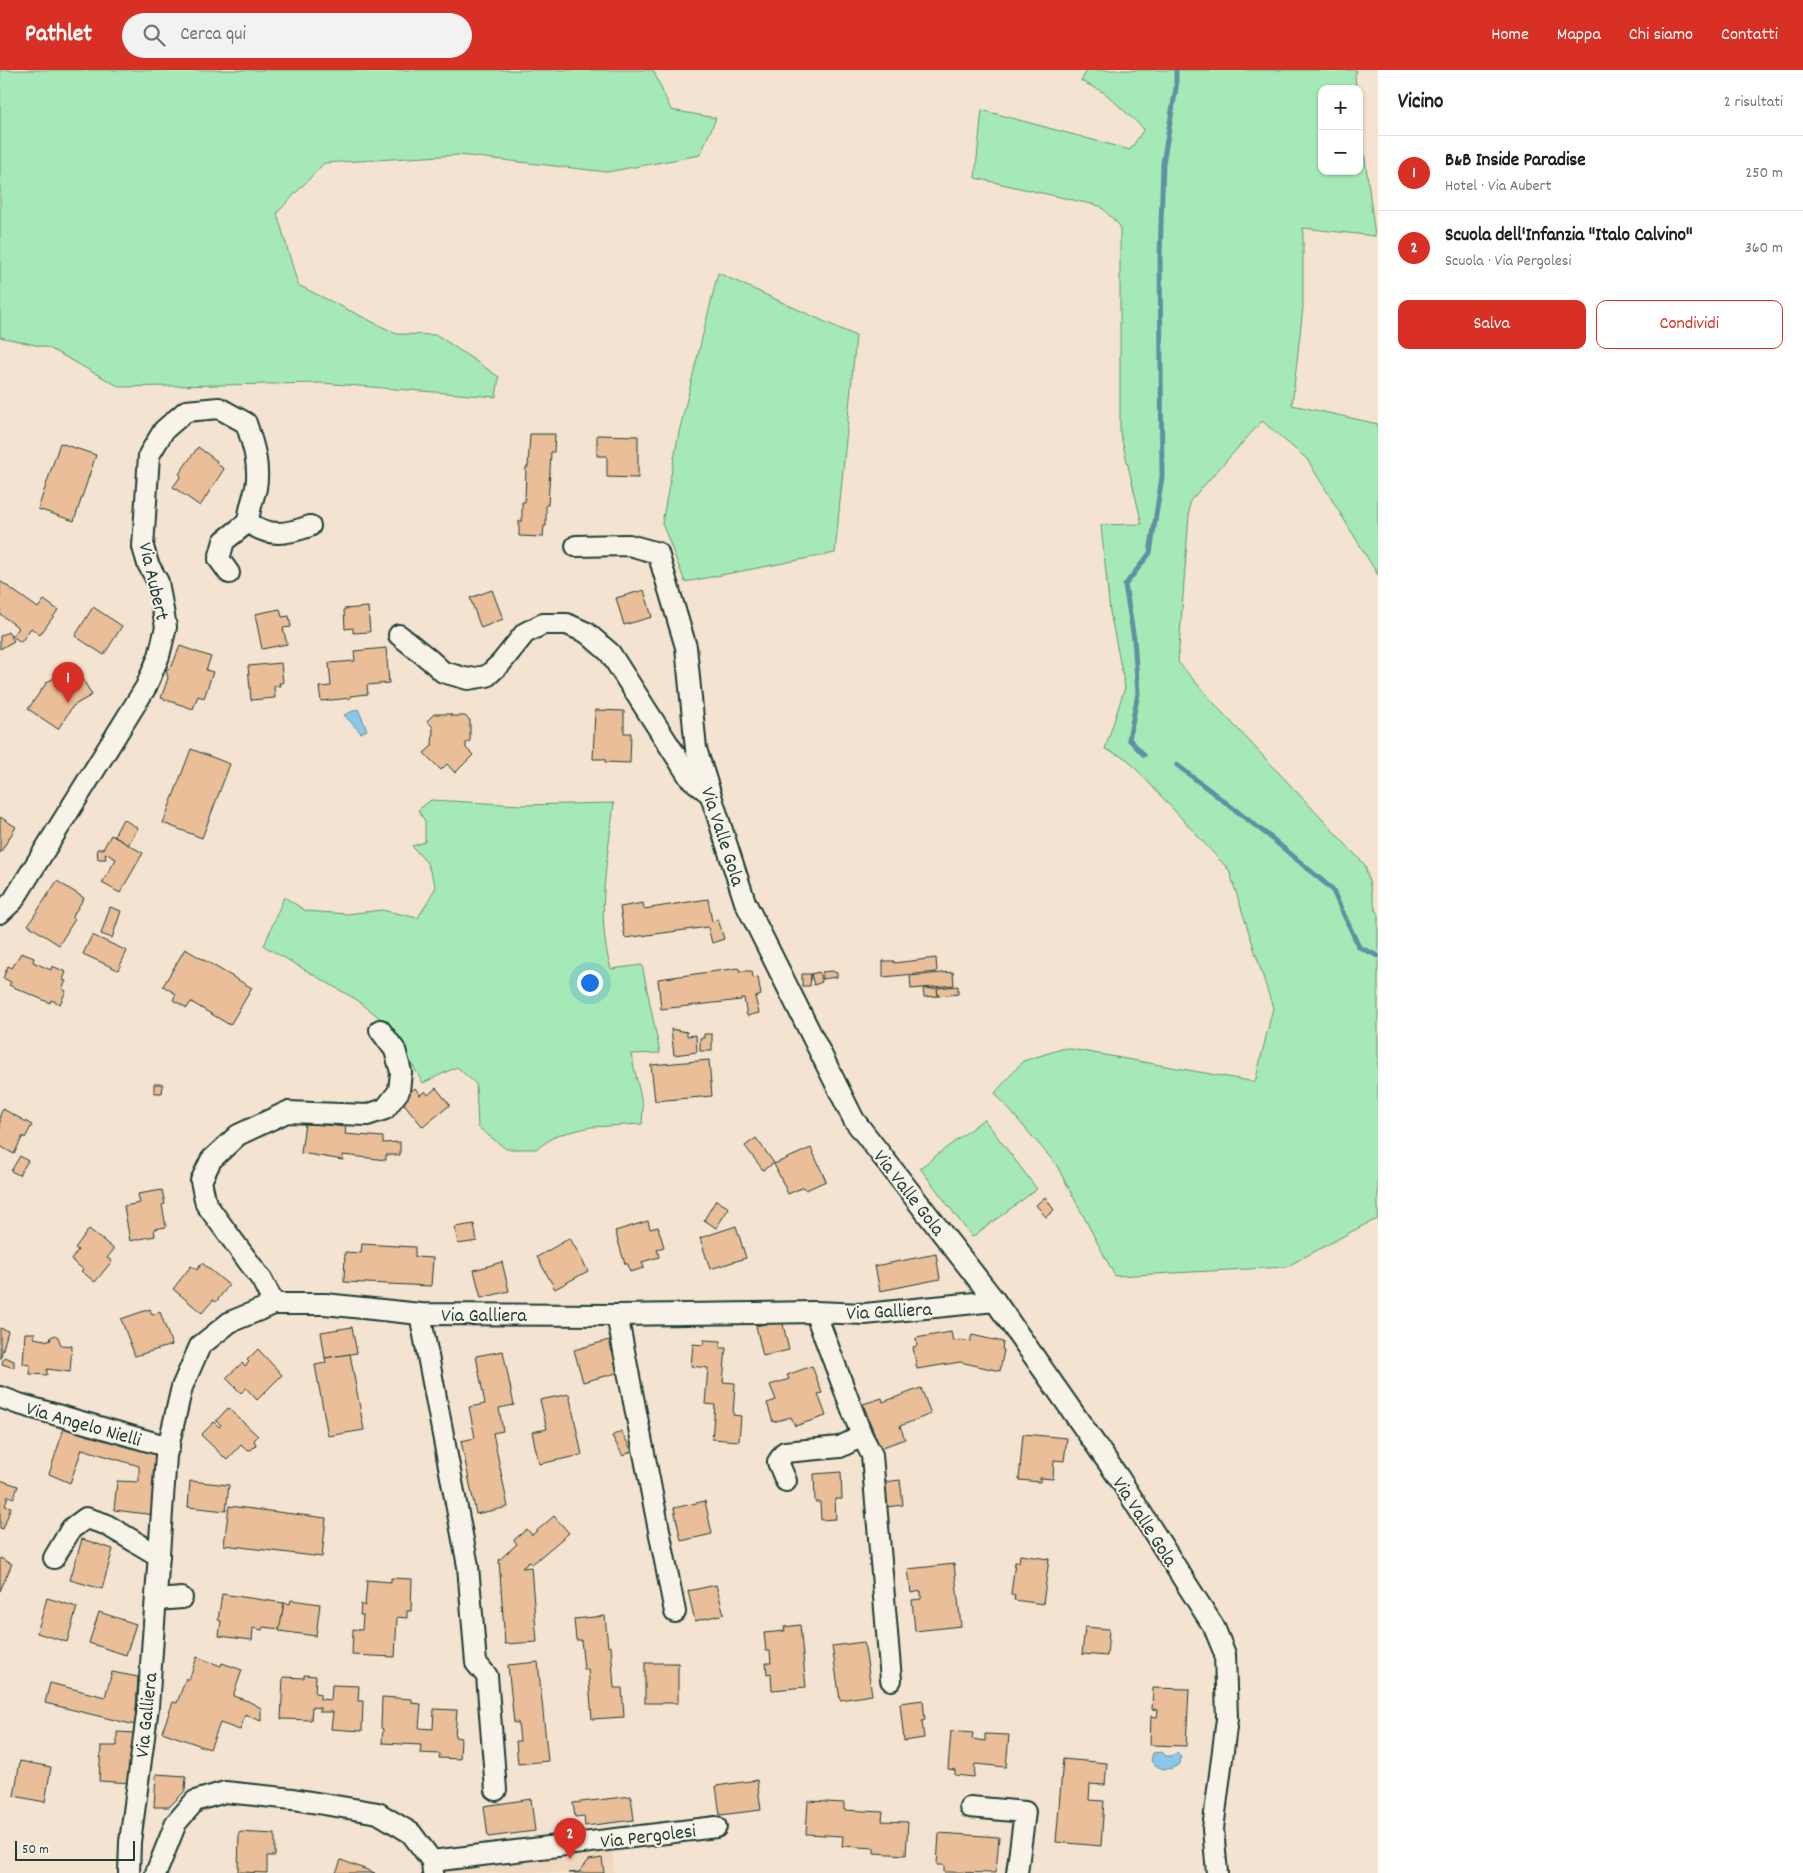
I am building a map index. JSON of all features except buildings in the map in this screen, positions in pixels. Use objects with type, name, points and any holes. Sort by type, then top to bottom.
[{"type":"street","name":"Via Aubert","points":[[0,913],[13,901],[140,695],[159,656],[166,627],[158,582],[148,564],[144,547],[149,455],[164,430],[186,411],[219,408],[246,423],[256,456],[256,486],[248,514],[248,522]]},
{"type":"street","points":[[229,573],[219,559],[224,541],[248,522],[256,528],[269,532],[288,534],[310,526]]},
{"type":"street","name":"Via Valle Gola","points":[[576,546],[629,545],[658,553],[686,647],[696,749],[745,902],[854,1120],[996,1301],[1119,1478],[1214,1627],[1225,1654],[1227,1719],[1213,1829],[1217,1873]]},
{"type":"street","points":[[399,635],[443,672],[468,679],[487,676],[501,663],[525,633],[544,624],[567,624],[588,633],[610,653],[690,778],[710,794]]},
{"type":"street","points":[[274,1304],[262,1280],[206,1204],[200,1181],[211,1160],[238,1135],[287,1112],[367,1115],[385,1109],[399,1092],[401,1072],[395,1050],[380,1030]]},
{"type":"street","name":"Via Galliera","points":[[129,1873],[130,1842],[148,1707],[166,1456],[182,1387],[200,1346],[230,1322],[274,1304],[325,1304],[420,1314],[617,1315],[815,1312],[865,1314],[996,1301]]},
{"type":"street","points":[[815,1312],[862,1436],[872,1455],[891,1680]]},
{"type":"street","points":[[420,1314],[468,1566],[476,1663],[487,1676],[496,1790]]},
{"type":"street","points":[[617,1315],[675,1612]]},
{"type":"street","name":"Via Angelo Nielli","points":[[0,1397],[168,1447]]},
{"type":"street","points":[[786,1481],[778,1462],[785,1452],[840,1447],[862,1436]]},
{"type":"street","points":[[54,1558],[71,1529],[86,1518],[105,1524],[159,1556]]},
{"type":"street","points":[[156,1600],[182,1598]]},
{"type":"street","points":[[156,1873],[176,1823],[195,1801],[225,1792],[293,1799],[378,1813],[411,1833],[432,1867]]},
{"type":"street","points":[[970,1807],[1025,1812],[1017,1873]]},
{"type":"street","name":"Via Pergolesi","points":[[432,1867],[716,1827]]},
{"type":"shaded area","points":[[612,1849],[614,1873],[443,1873],[443,1869]]},
{"type":"green space","points":[[0,70],[653,70],[671,110],[716,118],[700,155],[607,172],[459,155],[324,163],[277,213],[298,285],[397,334],[437,335],[499,377],[496,397],[321,383],[120,387],[49,348],[0,337]]},
{"type":"green space","points":[[1087,70],[1357,70],[1355,75],[1356,85],[1318,85],[1318,175],[1363,175],[1363,142],[1375,236],[1303,228],[1303,307],[1292,405],[1378,424],[1378,575],[1307,459],[1262,421],[1190,501],[1178,662],[1220,710],[1365,865],[1376,912],[1378,912],[1378,1219],[1286,1267],[1115,1276],[1056,1164],[995,1093],[1023,1061],[1065,1048],[1255,1082],[1273,1008],[1229,870],[1127,759],[1105,749],[1125,687],[1110,612],[1101,525],[1142,524],[1120,432],[1120,226],[1100,206],[975,178],[982,110],[1130,150],[1144,129],[1105,93],[1081,81]]},
{"type":"green space","points":[[718,273],[856,336],[835,553],[685,582],[662,523],[679,432]]},
{"type":"green space","points":[[431,800],[521,805],[614,803],[604,886],[603,907],[606,949],[611,969],[642,965],[660,1053],[631,1054],[643,1107],[642,1124],[591,1127],[557,1135],[536,1149],[506,1149],[478,1127],[476,1084],[457,1067],[423,1083],[389,1025],[357,1000],[264,946],[284,897],[306,911],[347,914],[382,910],[418,918],[436,887],[427,863],[412,846],[425,842],[425,821],[418,810]]},
{"type":"green space","points":[[984,1119],[1037,1189],[972,1237],[920,1168]]},
{"type":"water","points":[[358,709],[367,730],[361,733],[344,715]]},
{"type":"water","points":[[1162,1752],[1166,1756],[1177,1753],[1181,1757],[1180,1764],[1168,1769],[1158,1767],[1151,1761],[1153,1753]]},
{"type":"waterway","points":[[1144,755],[1129,739],[1138,693],[1134,639],[1125,585],[1150,553],[1162,477],[1160,257],[1163,163],[1176,88],[1176,70]]},
{"type":"waterway","points":[[1177,765],[1269,836],[1332,889],[1359,947],[1378,956]]},
{"type":"place","name":"B&B Inside Paradise","points":[[68,703]]},
{"type":"place","name":"Scuola dell'Infanzia \"Italo Calvino\"","points":[[570,1859]]}]
